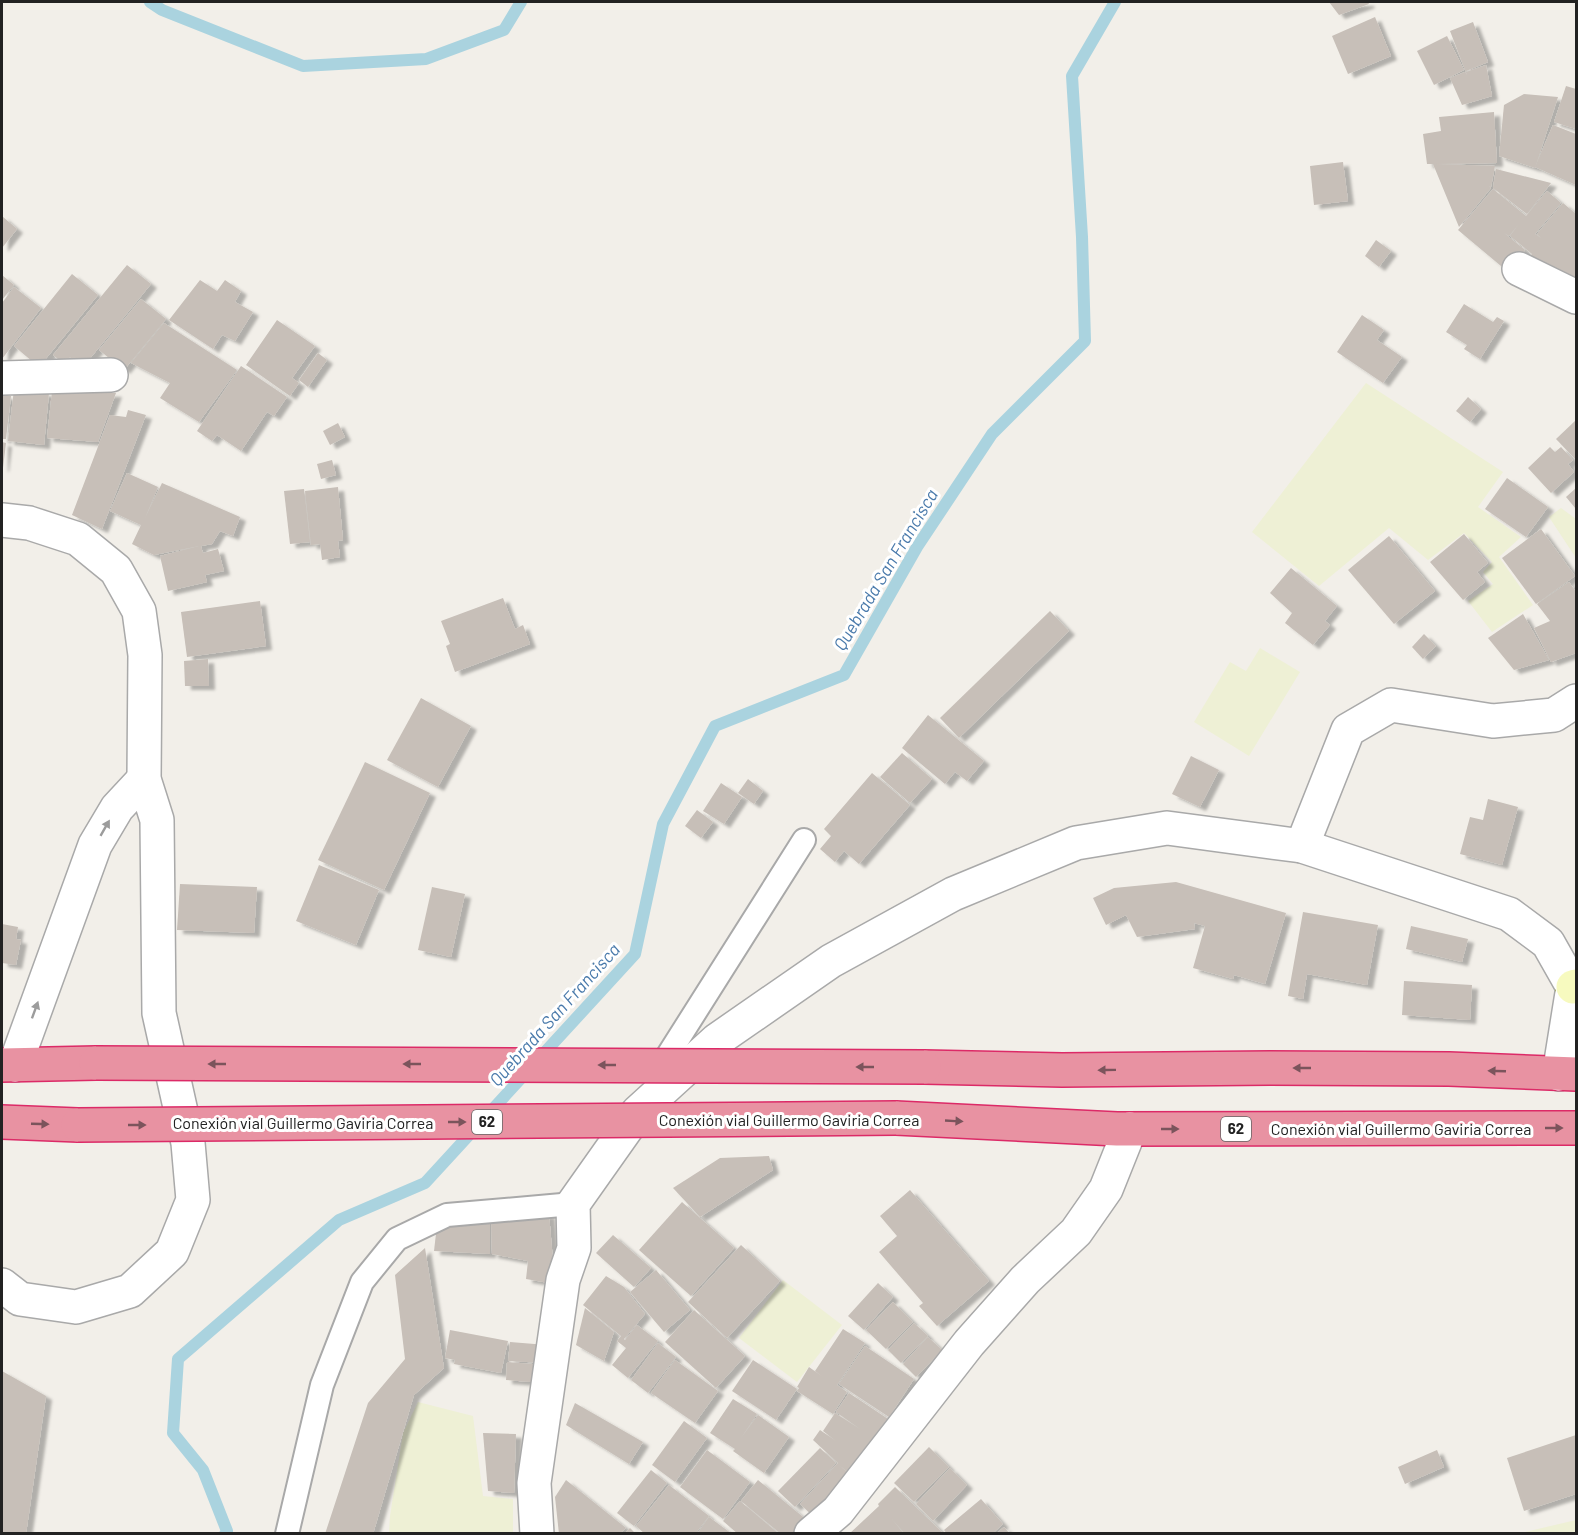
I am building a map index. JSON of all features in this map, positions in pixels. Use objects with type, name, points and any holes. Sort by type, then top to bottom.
[{"type":"highway","points":[[8,1065],[96,1063],[924,1067],[1062,1070],[1449,1069],[1568,1074]]},
{"type":"highway","name":"Conexión vial Guillermo Gaviria Correa","points":[[2,1122],[78,1125],[896,1118],[1131,1129],[1576,1128]]},
{"type":"street","points":[[1519,269],[1576,297]]},
{"type":"street","points":[[2,378],[111,375]]},
{"type":"street","points":[[2,520],[29,523],[78,538],[116,570],[139,611],[145,655],[144,778],[157,820],[159,1013],[188,1143],[193,1200],[172,1252],[130,1291],[76,1307],[20,1299],[2,1285]]},
{"type":"street","points":[[1302,846],[1348,730],[1391,705],[1493,720],[1554,715],[1576,701]]},
{"type":"street","points":[[8,1065],[95,845],[117,808],[144,778]]},
{"type":"street","points":[[537,1533],[534,1483],[563,1280],[574,1248],[573,1204],[638,1112],[717,1040],[831,961],[952,894],[1076,843],[1167,828],[1302,846],[1509,914],[1548,942],[1575,986],[1568,1074]]},
{"type":"street","points":[[812,1533],[838,1511],[969,1342],[1025,1280],[1076,1232],[1106,1189],[1131,1129]]},
{"type":"lane","points":[[287,1533],[322,1385],[362,1282],[397,1239],[447,1215],[573,1204],[804,840]]},
{"type":"green space","points":[[1366,383],[1503,472],[1478,507],[1521,537],[1499,557],[1533,605],[1492,632],[1468,601],[1493,584],[1483,572],[1492,562],[1464,533],[1428,560],[1389,528],[1319,586],[1252,532]]},
{"type":"green space","points":[[1561,508],[1576,519],[1576,558],[1549,517]]},
{"type":"green space","points":[[1260,648],[1300,672],[1249,756],[1194,722],[1230,662],[1246,671]]},
{"type":"green space","points":[[783,1280],[842,1325],[797,1382],[739,1338]]},
{"type":"green space","points":[[418,1402],[473,1416],[483,1496],[513,1499],[513,1533],[389,1533],[403,1433]]},
{"type":"green space","points":[[1576,1520],[1576,1533],[1521,1533]]},
{"type":"building","points":[[1329,2],[1368,2],[1369,4],[1339,15]]},
{"type":"building","points":[[1375,17],[1391,56],[1348,74],[1332,36]]},
{"type":"building","points":[[1473,22],[1488,62],[1466,72],[1486,65],[1492,96],[1462,105],[1450,78],[1465,72],[1467,75],[1450,31]]},
{"type":"building","points":[[1447,36],[1464,70],[1434,85],[1417,51]]},
{"type":"building","points":[[1566,86],[1576,89],[1576,129],[1554,122]]},
{"type":"building","points":[[1524,94],[1558,97],[1535,168],[1499,156],[1504,105]]},
{"type":"building","points":[[1494,112],[1497,163],[1436,164],[1495,166],[1491,187],[1489,186],[1491,188],[1459,227],[1433,164],[1427,164],[1423,134],[1441,131],[1439,117]]},
{"type":"building","points":[[1553,125],[1576,134],[1576,185],[1535,167]]},
{"type":"building","points":[[1343,162],[1348,201],[1314,205],[1310,166]]},
{"type":"building","points":[[1496,169],[1551,183],[1527,214],[1493,188]]},
{"type":"building","points":[[1493,189],[1526,216],[1547,191],[1561,203],[1535,234],[1541,238],[1537,234],[1563,203],[1576,214],[1576,283],[1526,260],[1532,254],[1510,236],[1518,225],[1509,236],[1504,233],[1525,250],[1507,271],[1458,230]]},
{"type":"building","points":[[2,216],[17,229],[2,248]]},
{"type":"building","points":[[1376,240],[1391,251],[1379,267],[1365,256]]},
{"type":"building","points":[[127,265],[151,284],[83,367],[70,357],[64,364],[53,355]]},
{"type":"building","points":[[72,274],[98,295],[39,367],[14,346]]},
{"type":"building","points":[[2,275],[14,285],[2,300]]},
{"type":"building","points":[[200,280],[217,291],[225,280],[241,291],[235,302],[253,312],[235,341],[222,335],[213,349],[169,320]]},
{"type":"building","points":[[14,287],[41,308],[2,359],[2,303]]},
{"type":"building","points":[[141,299],[166,319],[124,370],[99,350]]},
{"type":"building","points":[[1464,304],[1493,322],[1497,317],[1504,321],[1480,359],[1464,349],[1467,345],[1446,332]]},
{"type":"building","points":[[1362,315],[1384,330],[1377,340],[1402,357],[1383,383],[1337,352]]},
{"type":"building","points":[[277,320],[315,346],[292,378],[299,383],[290,396],[246,365]]},
{"type":"building","points":[[164,323],[237,370],[199,422],[160,398],[170,383],[131,363]]},
{"type":"building","points":[[318,353],[327,360],[308,387],[299,380]]},
{"type":"building","points":[[241,366],[287,397],[274,416],[267,412],[241,451],[217,435],[212,441],[197,431]]},
{"type":"building","points":[[14,389],[49,393],[44,445],[8,441]]},
{"type":"building","points":[[52,391],[116,393],[98,442],[47,438]]},
{"type":"building","points":[[2,395],[11,396],[6,439],[2,439]]},
{"type":"building","points":[[1468,397],[1481,409],[1470,422],[1456,411]]},
{"type":"building","points":[[128,410],[146,415],[102,529],[72,515],[110,415],[126,417]]},
{"type":"building","points":[[1576,420],[1576,460],[1556,439]]},
{"type":"building","points":[[338,423],[345,437],[330,445],[323,431]]},
{"type":"building","points":[[2,442],[6,443],[3,468],[2,468]]},
{"type":"building","points":[[1550,447],[1555,452],[1561,447],[1573,460],[1568,464],[1574,472],[1551,493],[1528,468]]},
{"type":"building","points":[[332,460],[336,475],[321,479],[317,464]]},
{"type":"building","points":[[127,473],[158,487],[145,518],[162,483],[240,517],[233,536],[220,531],[212,544],[201,546],[203,553],[218,549],[224,571],[205,575],[207,582],[168,591],[160,556],[199,546],[154,555],[132,544],[141,525],[110,511]]},
{"type":"building","points":[[1507,478],[1548,507],[1526,537],[1485,509]]},
{"type":"building","points":[[338,487],[343,540],[338,541],[340,557],[322,560],[320,544],[311,545],[305,491]]},
{"type":"building","points":[[1576,488],[1576,509],[1566,497]]},
{"type":"building","points":[[304,489],[310,542],[290,544],[284,491]]},
{"type":"building","points":[[1541,529],[1575,576],[1536,604],[1502,558]]},
{"type":"building","points":[[1464,534],[1488,563],[1477,572],[1485,582],[1463,600],[1430,562]]},
{"type":"building","points":[[1389,536],[1435,591],[1394,624],[1348,570]]},
{"type":"building","points":[[1291,568],[1337,606],[1325,621],[1330,625],[1313,645],[1285,623],[1292,613],[1270,593]]},
{"type":"building","points":[[1569,582],[1576,592],[1576,653],[1551,662],[1534,628],[1550,621],[1537,604]]},
{"type":"building","points":[[503,598],[515,629],[523,625],[530,644],[455,672],[446,646],[450,644],[441,621]]},
{"type":"building","points":[[260,601],[266,646],[187,657],[181,612]]},
{"type":"building","points":[[1050,611],[1069,631],[959,738],[940,718]]},
{"type":"building","points":[[1523,614],[1549,660],[1514,670],[1488,638]]},
{"type":"building","points":[[1424,634],[1436,646],[1423,659],[1412,647]]},
{"type":"building","points":[[208,659],[209,686],[185,686],[184,661]]},
{"type":"building","points":[[421,698],[471,726],[438,787],[387,760]]},
{"type":"building","points":[[928,715],[984,761],[967,781],[955,772],[945,784],[902,748]]},
{"type":"building","points":[[902,753],[932,779],[910,803],[880,777]]},
{"type":"building","points":[[1191,756],[1219,770],[1200,807],[1172,794]]},
{"type":"building","points":[[365,762],[430,793],[384,890],[318,860]]},
{"type":"building","points":[[872,773],[910,805],[859,864],[844,851],[835,862],[820,849],[831,836],[824,829]]},
{"type":"building","points":[[748,779],[763,791],[754,804],[738,793]]},
{"type":"building","points":[[721,783],[742,797],[724,824],[703,811]]},
{"type":"building","points":[[1488,799],[1518,807],[1502,865],[1460,854],[1470,817],[1483,820]]},
{"type":"building","points":[[697,810],[713,822],[701,838],[685,826]]},
{"type":"building","points":[[319,865],[379,890],[356,945],[296,921]]},
{"type":"building","points":[[1176,882],[1286,913],[1265,984],[1234,975],[1233,979],[1193,968],[1205,926],[1194,923],[1195,929],[1137,937],[1126,915],[1106,925],[1093,898],[1114,888]]},
{"type":"building","points":[[180,884],[257,887],[254,933],[177,930]]},
{"type":"building","points":[[432,887],[465,894],[451,957],[418,950]]},
{"type":"building","points":[[1303,912],[1378,925],[1367,985],[1307,974],[1303,999],[1288,996]]},
{"type":"building","points":[[2,924],[18,927],[16,939],[21,940],[16,965],[2,963]]},
{"type":"building","points":[[1411,926],[1468,939],[1462,962],[1406,949]]},
{"type":"building","points":[[1404,981],[1472,985],[1470,1020],[1402,1015]]},
{"type":"building","points":[[769,1156],[773,1170],[700,1217],[673,1188],[720,1158]]},
{"type":"building","points":[[910,1190],[989,1281],[937,1326],[919,1306],[923,1303],[879,1252],[897,1236],[880,1216]]},
{"type":"building","points":[[682,1202],[734,1248],[691,1296],[639,1250]]},
{"type":"building","points":[[491,1212],[549,1214],[555,1284],[526,1279],[528,1261],[492,1254]]},
{"type":"building","points":[[490,1216],[490,1254],[434,1251],[437,1225]]},
{"type":"building","points":[[613,1235],[651,1268],[634,1287],[596,1253]]},
{"type":"building","points":[[741,1245],[780,1281],[727,1338],[688,1302]]},
{"type":"building","points":[[425,1248],[444,1368],[414,1395],[373,1534],[325,1534],[368,1403],[405,1359],[395,1275]]},
{"type":"building","points":[[656,1270],[690,1310],[664,1332],[630,1292]]},
{"type":"building","points":[[606,1276],[624,1287],[645,1314],[624,1339],[637,1325],[658,1341],[628,1378],[612,1365],[626,1348],[617,1341],[621,1336],[583,1305]]},
{"type":"building","points":[[878,1283],[893,1297],[864,1330],[848,1316]]},
{"type":"building","points":[[893,1302],[913,1322],[886,1349],[866,1330]]},
{"type":"building","points":[[585,1308],[614,1332],[604,1361],[576,1345]]},
{"type":"building","points":[[694,1310],[745,1356],[716,1388],[665,1342]]},
{"type":"building","points":[[914,1323],[928,1336],[901,1363],[888,1350]]},
{"type":"building","points":[[843,1329],[865,1343],[837,1385],[847,1392],[833,1414],[797,1391],[799,1388],[797,1387],[809,1367],[823,1377],[815,1371]]},
{"type":"building","points":[[450,1330],[508,1341],[501,1373],[454,1364],[455,1360],[445,1358]]},
{"type":"building","points":[[928,1337],[942,1350],[916,1377],[903,1364]]},
{"type":"building","points":[[510,1342],[547,1345],[546,1363],[508,1361]]},
{"type":"building","points":[[658,1343],[676,1357],[648,1393],[631,1380]]},
{"type":"building","points":[[865,1346],[914,1379],[889,1417],[839,1384]]},
{"type":"building","points":[[675,1360],[718,1391],[695,1423],[651,1393]]},
{"type":"building","points":[[753,1360],[797,1389],[776,1420],[732,1391]]},
{"type":"building","points":[[507,1362],[545,1365],[543,1383],[506,1380]]},
{"type":"building","points":[[2,1371],[46,1396],[26,1534],[2,1534]]},
{"type":"building","points":[[849,1393],[891,1421],[852,1475],[840,1466],[852,1476],[815,1518],[800,1504],[838,1463],[813,1440],[820,1430],[836,1441],[823,1431],[835,1413],[860,1429],[836,1412]]},
{"type":"building","points":[[733,1399],[757,1414],[741,1438],[758,1415],[789,1437],[764,1473],[733,1451],[735,1449],[710,1433]]},
{"type":"building","points":[[575,1403],[643,1442],[629,1464],[566,1425]]},
{"type":"building","points":[[684,1421],[707,1438],[675,1482],[652,1465]]},
{"type":"building","points":[[483,1433],[516,1434],[514,1493],[488,1491]]},
{"type":"building","points":[[1576,1435],[1576,1494],[1524,1511],[1507,1458]]},
{"type":"building","points":[[929,1447],[949,1467],[914,1502],[894,1483]]},
{"type":"building","points":[[820,1448],[836,1463],[795,1507],[778,1491]]},
{"type":"building","points":[[707,1450],[750,1482],[723,1519],[680,1487]]},
{"type":"building","points":[[1437,1450],[1444,1467],[1405,1484],[1398,1467]]},
{"type":"building","points":[[950,1468],[967,1485],[933,1521],[916,1504]]},
{"type":"building","points":[[651,1470],[667,1483],[634,1526],[617,1513]]},
{"type":"building","points":[[566,1480],[626,1528],[619,1534],[559,1534],[555,1497]]},
{"type":"building","points":[[758,1480],[808,1521],[798,1534],[781,1534],[741,1501]]},
{"type":"building","points":[[669,1485],[709,1516],[695,1534],[645,1534],[636,1526]]},
{"type":"building","points":[[895,1487],[944,1534],[905,1534],[891,1518],[904,1534],[849,1534],[879,1506],[878,1504]]},
{"type":"building","points":[[981,1499],[1003,1524],[992,1534],[947,1534],[944,1530]]},
{"type":"building","points":[[740,1501],[779,1534],[738,1534],[723,1521]]},
{"type":"building","points":[[709,1517],[732,1534],[697,1534]]},
{"type":"building","points":[[1004,1527],[1010,1534],[996,1534]]},
{"type":"building","points":[[630,1528],[636,1534],[624,1534]]},
{"type":"waterway","points":[[150,2],[162,10],[303,66],[426,59],[504,30],[521,2]]},
{"type":"waterway","name":"Quebrada San Francisca","points":[[225,1534],[227,1531],[203,1470],[173,1433],[178,1359],[339,1220],[425,1183],[635,954],[663,824],[715,726],[844,675],[917,547],[992,434],[1085,341],[1082,237],[1072,76],[1115,2]]}]
